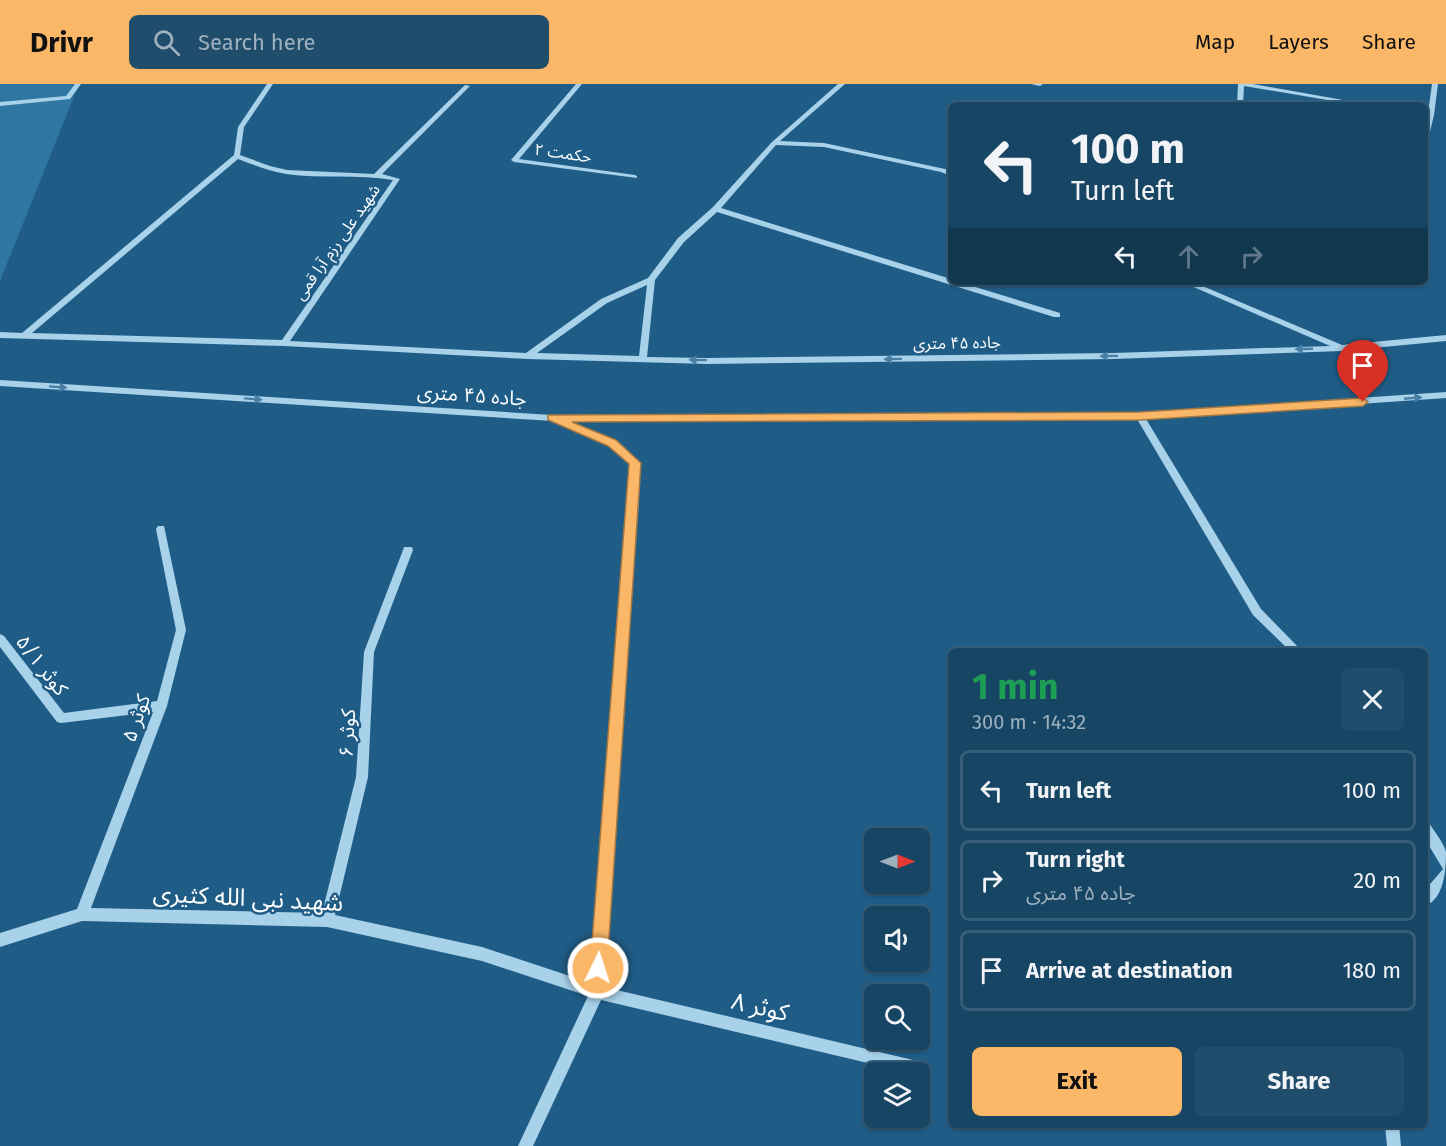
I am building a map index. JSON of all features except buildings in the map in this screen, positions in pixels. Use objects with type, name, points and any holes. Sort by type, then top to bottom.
[{"type":"street","points":[[0,104],[68,98],[78,84]]},
{"type":"street","points":[[24,336],[237,156],[241,127],[270,84]]},
{"type":"street","name":"حکمت ۲","points":[[579,84],[514,160],[635,177]]},
{"type":"street","points":[[528,356],[604,301],[651,280],[681,240],[716,209],[774,143],[842,84]]},
{"type":"street","points":[[1034,84],[1040,84]]},
{"type":"street","points":[[1240,102],[1241,84],[1350,102]]},
{"type":"street","points":[[1428,115],[1435,84]]},
{"type":"street","points":[[377,175],[466,86]]},
{"type":"street","points":[[774,143],[824,144],[948,172]]},
{"type":"street","name":"شهید علی رزم آرا قمی","points":[[237,156],[273,169],[322,174],[377,175],[397,179],[284,343]]},
{"type":"street","points":[[716,209],[948,281]]},
{"type":"street","points":[[643,359],[651,280]]},
{"type":"street","points":[[960,285],[1057,315]]},
{"type":"street","points":[[1193,285],[1342,348]]},
{"type":"street","name":"جاده ۴۵ متری","points":[[0,334],[284,343],[528,356],[707,361],[1113,356],[1342,348],[1446,338]]},
{"type":"street","name":"جاده ۴۵ متری","points":[[0,383],[552,418],[1140,416],[1446,395]]},
{"type":"street","points":[[1140,416],[1257,612],[1294,648]]},
{"type":"street","points":[[525,1146],[597,992],[635,463],[612,443],[552,418]]},
{"type":"street","name":"کوثر ۵","points":[[82,914],[161,706],[181,630],[160,529]]},
{"type":"street","name":"کوثر ۶","points":[[327,920],[362,777],[369,652],[408,550]]},
{"type":"street","name":"کوثر ۵/۱","points":[[0,639],[61,718],[161,706]]},
{"type":"street","points":[[1428,832],[1446,864]]},
{"type":"street","points":[[1428,896],[1446,874]]},
{"type":"street","name":"شهید نبی الله کثیری","points":[[0,940],[82,914],[327,920],[482,954],[597,992]]},
{"type":"street","name":"کوثر ۸","points":[[597,992],[892,1062]]},
{"type":"street","points":[[1392,1128],[1394,1146]]},
{"type":"shaded area","points":[[0,84],[79,84],[0,281]]},
{"type":"route","points":[[598,968],[635,463],[612,443],[552,418],[1140,416],[1363,402]]}]
